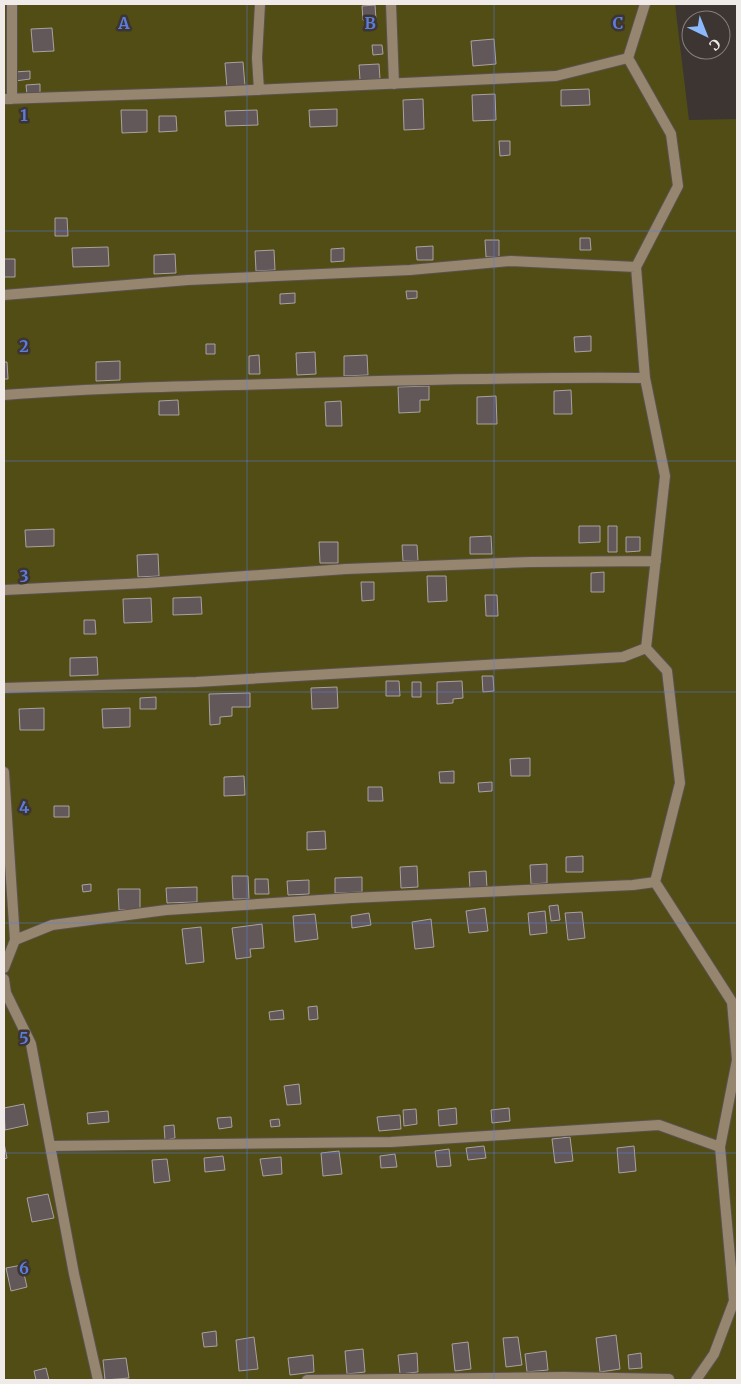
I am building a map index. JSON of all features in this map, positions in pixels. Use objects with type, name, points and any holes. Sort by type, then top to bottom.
[{"type":"lane","points":[[12,4],[8,99],[259,90],[556,76],[628,58]]},
{"type":"lane","points":[[259,90],[260,4]]},
{"type":"lane","points":[[391,4],[394,84]]},
{"type":"lane","points":[[645,4],[628,58],[671,134],[678,186],[636,267],[645,378],[665,476],[646,648],[667,671],[680,784],[655,882],[732,1002],[737,1060],[720,1147],[734,1301],[714,1354],[696,1380]]},
{"type":"lane","points":[[4,294],[188,280],[410,270],[511,261],[636,267]]},
{"type":"lane","points":[[4,395],[73,390],[527,377],[645,378]]},
{"type":"lane","points":[[4,590],[146,583],[346,569],[531,562],[656,561]]},
{"type":"lane","points":[[4,688],[196,682],[623,657],[646,648]]},
{"type":"lane","points":[[4,772],[15,940],[4,968]]},
{"type":"lane","points":[[15,940],[52,925],[166,910],[351,898],[633,885],[655,882]]},
{"type":"lane","points":[[4,979],[5,994],[31,1044],[74,1274],[98,1380]]},
{"type":"lane","points":[[50,1146],[391,1142],[659,1125],[720,1147]]},
{"type":"lane","points":[[307,1380],[554,1377],[671,1380]]},
{"type":"shaded area","points":[[4,4],[675,4],[689,120],[737,119],[737,1380],[4,1380]]},
{"type":"building","points":[[375,5],[376,19],[363,20],[362,6]]},
{"type":"building","points":[[52,28],[54,51],[33,52],[31,29]]},
{"type":"building","points":[[494,39],[496,64],[473,66],[471,41]]},
{"type":"building","points":[[372,45],[382,45],[383,54],[373,55]]},
{"type":"building","points":[[243,62],[245,86],[227,88],[225,63]]},
{"type":"building","points":[[379,64],[380,79],[360,80],[359,65]]},
{"type":"building","points":[[30,71],[30,79],[15,81],[14,72]]},
{"type":"building","points":[[40,84],[40,94],[27,95],[26,85]]},
{"type":"building","points":[[589,89],[590,105],[561,106],[561,90]]},
{"type":"building","points":[[495,94],[496,120],[473,121],[472,95]]},
{"type":"building","points":[[423,99],[424,129],[404,130],[403,100]]},
{"type":"building","points":[[337,109],[337,126],[310,127],[309,110]]},
{"type":"building","points":[[121,110],[147,110],[147,132],[122,133]]},
{"type":"building","points":[[257,110],[258,125],[226,126],[225,111]]},
{"type":"building","points":[[159,116],[176,116],[177,131],[159,132]]},
{"type":"building","points":[[499,141],[510,141],[510,155],[500,156]]},
{"type":"building","points":[[55,218],[67,218],[68,236],[55,236]]},
{"type":"building","points":[[580,238],[590,238],[591,250],[580,250]]},
{"type":"building","points":[[485,240],[499,240],[499,257],[486,257]]},
{"type":"building","points":[[433,246],[433,260],[417,260],[416,247]]},
{"type":"building","points":[[108,247],[109,266],[73,267],[72,248]]},
{"type":"building","points":[[344,248],[344,261],[331,262],[331,249]]},
{"type":"building","points":[[274,250],[275,270],[256,271],[255,251]]},
{"type":"building","points":[[175,254],[176,273],[154,274],[154,255]]},
{"type":"building","points":[[4,259],[15,259],[15,277],[4,277]]},
{"type":"building","points":[[406,291],[417,291],[417,298],[407,299]]},
{"type":"building","points":[[295,293],[295,303],[280,304],[280,294]]},
{"type":"building","points":[[591,336],[591,351],[575,352],[574,337]]},
{"type":"building","points":[[206,344],[215,344],[215,354],[206,354]]},
{"type":"building","points":[[315,352],[316,374],[297,375],[296,353]]},
{"type":"building","points":[[259,355],[260,374],[249,374],[249,356]]},
{"type":"building","points":[[367,355],[368,375],[344,376],[344,356]]},
{"type":"building","points":[[120,361],[120,380],[96,381],[96,362]]},
{"type":"building","points":[[4,362],[7,362],[8,379],[4,379]]},
{"type":"building","points":[[429,386],[429,400],[420,400],[420,412],[399,413],[398,387]]},
{"type":"building","points":[[571,390],[572,414],[554,414],[554,391]]},
{"type":"building","points":[[496,396],[497,424],[477,424],[477,397]]},
{"type":"building","points":[[178,400],[179,415],[159,415],[159,401]]},
{"type":"building","points":[[341,401],[342,426],[326,426],[325,402]]},
{"type":"building","points":[[579,526],[600,526],[600,542],[579,543]]},
{"type":"building","points":[[608,526],[617,526],[617,552],[608,552]]},
{"type":"building","points":[[54,529],[54,546],[26,547],[25,530]]},
{"type":"building","points":[[491,536],[492,554],[470,554],[470,537]]},
{"type":"building","points":[[626,537],[640,537],[640,551],[626,552]]},
{"type":"building","points":[[319,542],[338,542],[338,563],[320,563]]},
{"type":"building","points":[[402,545],[417,545],[418,561],[403,561]]},
{"type":"building","points":[[158,554],[159,576],[138,577],[137,555]]},
{"type":"building","points":[[604,572],[604,592],[591,592],[591,573]]},
{"type":"building","points":[[427,576],[446,576],[447,601],[428,602]]},
{"type":"building","points":[[361,582],[374,582],[374,600],[362,601]]},
{"type":"building","points":[[485,595],[497,595],[498,616],[486,616]]},
{"type":"building","points":[[201,597],[202,614],[173,615],[173,598]]},
{"type":"building","points":[[151,598],[152,622],[124,623],[123,599]]},
{"type":"building","points":[[84,620],[95,620],[96,634],[84,634]]},
{"type":"building","points":[[97,657],[98,675],[70,676],[70,658]]},
{"type":"building","points":[[482,676],[493,676],[494,691],[483,692]]},
{"type":"building","points":[[386,681],[399,681],[400,696],[386,696]]},
{"type":"building","points":[[462,681],[463,698],[453,699],[453,703],[437,704],[437,682]]},
{"type":"building","points":[[412,682],[421,682],[421,697],[412,697]]},
{"type":"building","points":[[337,687],[338,708],[312,709],[311,688]]},
{"type":"building","points":[[250,693],[250,707],[232,707],[232,716],[220,717],[220,724],[210,725],[209,694]]},
{"type":"building","points":[[156,697],[156,709],[140,709],[140,698]]},
{"type":"building","points":[[44,708],[44,730],[20,730],[19,709]]},
{"type":"building","points":[[130,708],[130,727],[103,728],[102,709]]},
{"type":"building","points":[[530,758],[530,776],[511,776],[510,759]]},
{"type":"building","points":[[454,771],[454,783],[440,783],[439,772]]},
{"type":"building","points":[[244,776],[245,795],[224,796],[224,777]]},
{"type":"building","points":[[492,782],[492,791],[479,792],[478,783]]},
{"type":"building","points":[[368,787],[382,787],[383,801],[368,801]]},
{"type":"building","points":[[54,806],[69,806],[69,817],[54,817]]},
{"type":"building","points":[[325,831],[326,849],[307,850],[307,832]]},
{"type":"building","points":[[583,856],[583,872],[566,872],[566,857]]},
{"type":"building","points":[[547,864],[547,883],[531,884],[530,865]]},
{"type":"building","points":[[417,866],[418,887],[401,888],[400,867]]},
{"type":"building","points":[[486,871],[487,888],[470,889],[469,872]]},
{"type":"building","points":[[232,876],[248,876],[249,899],[233,899]]},
{"type":"building","points":[[362,877],[362,892],[335,893],[335,878]]},
{"type":"building","points":[[255,879],[268,879],[269,894],[255,894]]},
{"type":"building","points":[[309,880],[309,894],[288,895],[287,881]]},
{"type":"building","points":[[91,884],[91,891],[83,892],[82,885]]},
{"type":"building","points":[[197,887],[197,902],[167,903],[166,888]]},
{"type":"building","points":[[118,889],[140,889],[140,909],[119,910]]},
{"type":"building","points":[[558,905],[560,920],[551,921],[549,906]]},
{"type":"building","points":[[485,908],[488,931],[469,933],[466,911]]},
{"type":"building","points":[[545,911],[547,933],[530,935],[528,913]]},
{"type":"building","points":[[582,912],[585,938],[568,940],[565,913]]},
{"type":"building","points":[[369,913],[371,925],[352,928],[351,916]]},
{"type":"building","points":[[315,914],[318,939],[295,942],[293,916]]},
{"type":"building","points":[[431,919],[434,947],[415,949],[412,922]]},
{"type":"building","points":[[262,924],[264,948],[250,949],[251,957],[236,959],[232,928]]},
{"type":"building","points":[[201,927],[204,962],[186,964],[182,929]]},
{"type":"building","points":[[317,1006],[318,1019],[309,1020],[308,1007]]},
{"type":"building","points":[[283,1010],[284,1019],[270,1020],[269,1012]]},
{"type":"building","points":[[299,1084],[301,1104],[287,1105],[284,1086]]},
{"type":"building","points":[[24,1104],[28,1125],[5,1130],[4,1108]]},
{"type":"building","points":[[456,1108],[457,1124],[439,1126],[438,1110]]},
{"type":"building","points":[[509,1108],[510,1121],[492,1123],[491,1110]]},
{"type":"building","points":[[416,1109],[417,1124],[404,1126],[403,1110]]},
{"type":"building","points":[[108,1111],[109,1122],[88,1124],[87,1113]]},
{"type":"building","points":[[400,1115],[401,1129],[379,1131],[377,1117]]},
{"type":"building","points":[[231,1117],[232,1127],[219,1129],[217,1118]]},
{"type":"building","points":[[279,1119],[280,1126],[271,1127],[270,1120]]},
{"type":"building","points":[[174,1125],[175,1138],[165,1140],[164,1126]]},
{"type":"building","points":[[570,1137],[573,1161],[555,1163],[552,1139]]},
{"type":"building","points":[[4,1143],[7,1158],[4,1159]]},
{"type":"building","points":[[484,1146],[486,1158],[468,1160],[466,1148]]},
{"type":"building","points":[[634,1146],[636,1171],[619,1173],[617,1148]]},
{"type":"building","points":[[449,1149],[451,1166],[437,1167],[435,1151]]},
{"type":"building","points":[[339,1151],[342,1174],[323,1176],[321,1153]]},
{"type":"building","points":[[395,1154],[397,1167],[381,1168],[380,1156]]},
{"type":"building","points":[[223,1156],[225,1170],[205,1172],[204,1158]]},
{"type":"building","points":[[281,1157],[282,1174],[263,1176],[260,1159]]},
{"type":"building","points":[[167,1159],[170,1181],[154,1183],[152,1160]]},
{"type":"building","points":[[48,1194],[54,1218],[32,1222],[27,1198]]},
{"type":"building","points":[[22,1265],[27,1287],[11,1291],[6,1268]]},
{"type":"building","points":[[216,1331],[217,1346],[204,1347],[202,1333]]},
{"type":"building","points":[[616,1335],[620,1369],[600,1372],[596,1338]]},
{"type":"building","points":[[254,1337],[258,1369],[239,1371],[236,1340]]},
{"type":"building","points":[[518,1337],[522,1365],[506,1367],[503,1338]]},
{"type":"building","points":[[468,1342],[471,1369],[455,1371],[452,1344]]},
{"type":"building","points":[[363,1349],[365,1372],[347,1374],[345,1351]]},
{"type":"building","points":[[546,1351],[548,1370],[527,1372],[525,1354]]},
{"type":"building","points":[[417,1353],[418,1372],[400,1374],[398,1355]]},
{"type":"building","points":[[641,1353],[642,1368],[629,1369],[628,1355]]},
{"type":"building","points":[[313,1355],[314,1372],[290,1375],[288,1358]]},
{"type":"building","points":[[126,1358],[129,1378],[105,1380],[103,1360]]},
{"type":"building","points":[[46,1368],[49,1380],[36,1380],[34,1371]]}]
